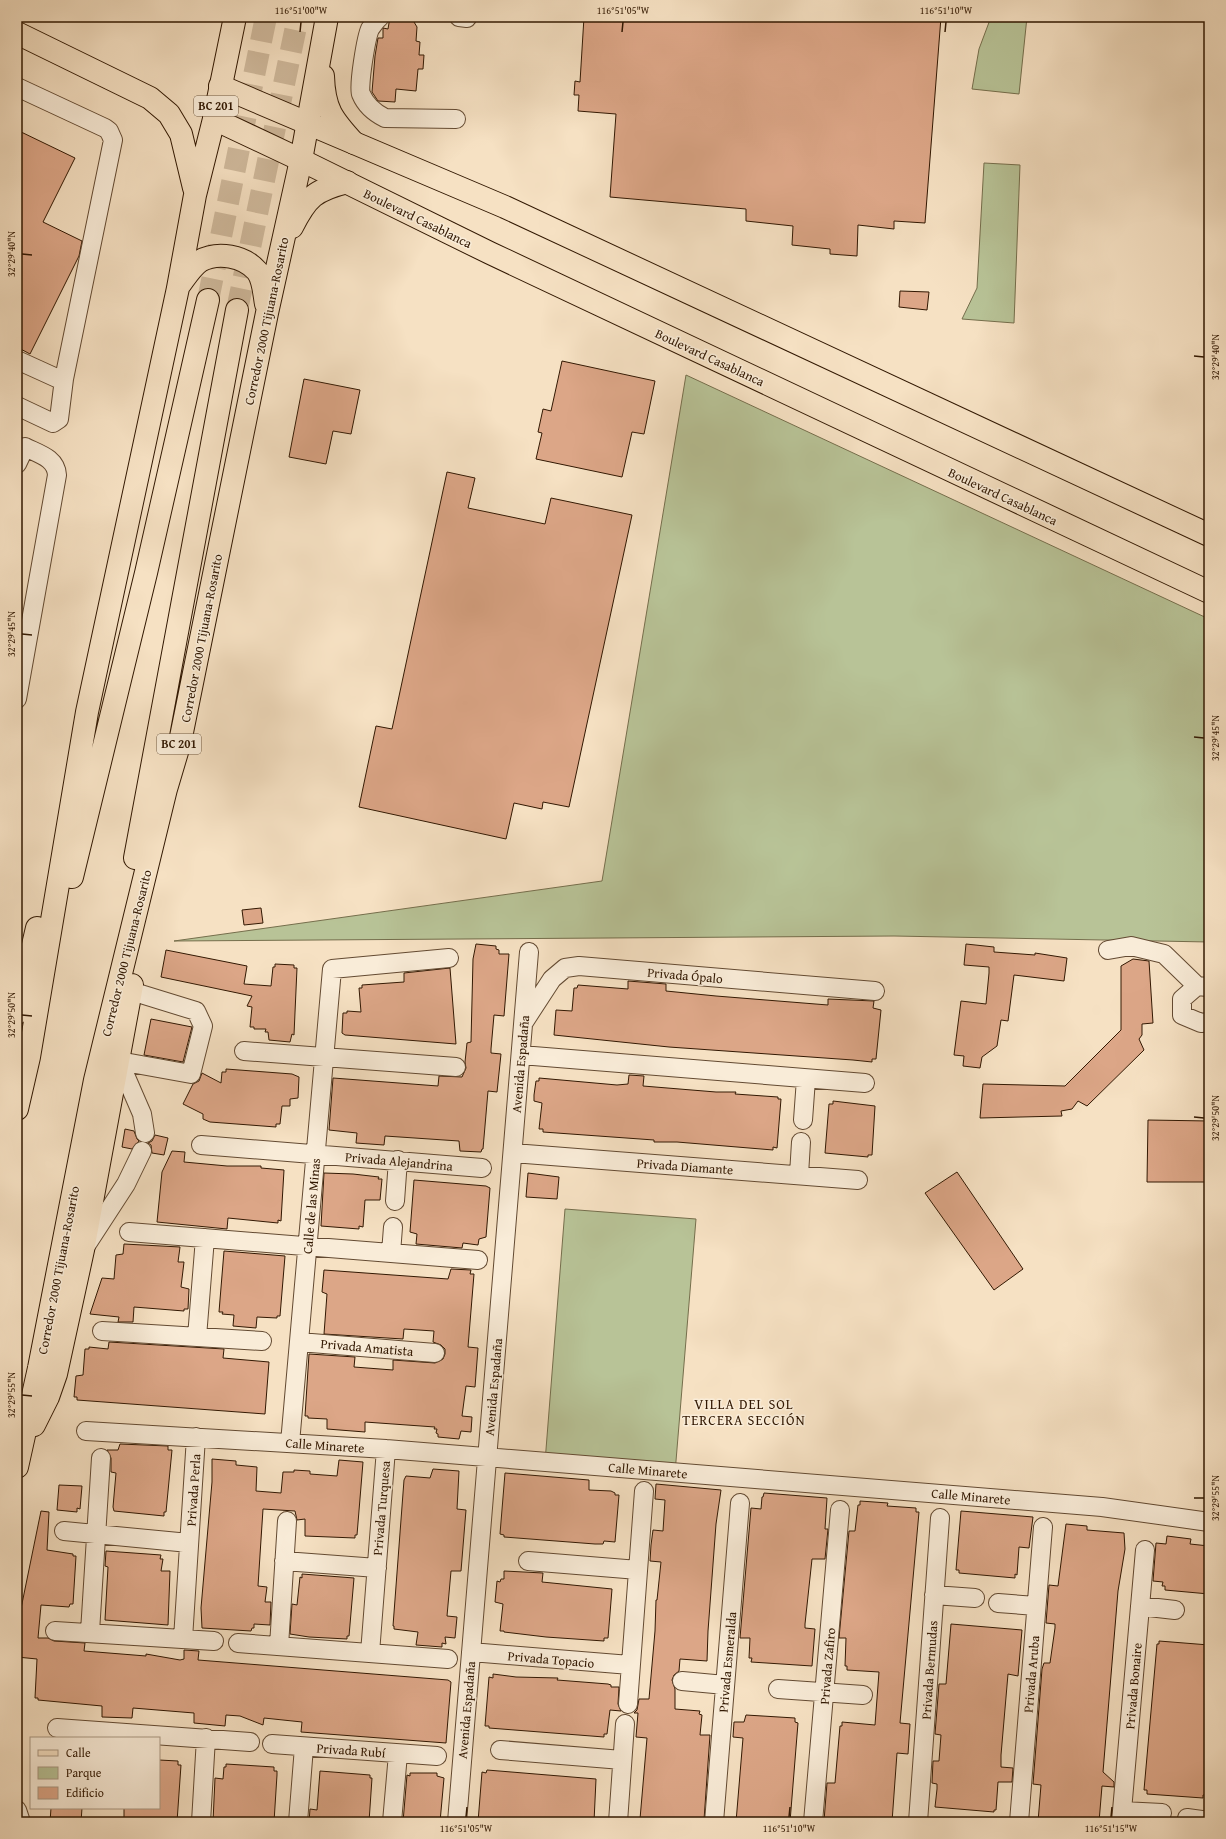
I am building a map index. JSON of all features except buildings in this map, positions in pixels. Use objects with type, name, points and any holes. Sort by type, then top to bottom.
[{"type":"main road","name":"BC 201","points":[[17,1109],[29,1057],[87,712],[178,288],[195,195],[214,119],[235,17]]},
{"type":"main road","name":"Corredor 2000 Tijuana-Rosarito","points":[[19,1459],[72,1203],[95,1080],[166,789],[180,742],[280,249],[301,160],[327,17]]},
{"type":"main road","points":[[17,33],[150,98],[169,114],[181,134],[195,195]]},
{"type":"main road","points":[[322,46],[326,106],[335,122],[354,143]]},
{"type":"main road","points":[[220,86],[517,212],[1209,535]]},
{"type":"main road","name":"Boulevard Casablanca","points":[[214,119],[347,182],[490,253],[1209,592]]},
{"type":"main road","points":[[280,249],[301,209],[313,196],[326,188],[347,182]]},
{"type":"main road","points":[[178,288],[190,271],[200,261],[213,257],[231,256],[242,260],[257,272],[263,285],[267,313]]},
{"type":"main road","points":[[29,1057],[144,581],[208,300]]},
{"type":"main road","points":[[95,1080],[237,310]]},
{"type":"main road","points":[[17,1013],[87,712]]},
{"type":"main road","points":[[19,1459],[48,1397],[56,1374],[83,1250],[131,992],[166,821],[180,742]]},
{"type":"street","points":[[380,17],[370,30],[365,46],[360,93],[367,104],[376,114],[385,118],[456,119]]},
{"type":"street","points":[[17,87],[105,128],[112,135],[64,379],[59,419],[53,423],[17,406]]},
{"type":"street","points":[[17,360],[61,380],[64,379]]},
{"type":"street","points":[[17,464],[25,447],[53,461],[57,467],[57,475],[17,699]]},
{"type":"street","points":[[1108,950],[1131,946],[1164,954],[1203,986],[1182,999],[1182,1015],[1201,1023],[1209,1022]]},
{"type":"street","name":"Avenida Espadaña","points":[[457,1822],[529,952]]},
{"type":"street","name":"Calle de las Minas","points":[[290,1443],[332,969],[449,958]]},
{"type":"street","name":"Privada Ópalo","points":[[523,1023],[552,979],[565,968],[579,966],[875,991]]},
{"type":"street","points":[[119,1060],[191,1074],[203,1026],[196,1012],[131,992]]},
{"type":"street","points":[[244,1051],[456,1067]]},
{"type":"street","points":[[521,1056],[865,1083]]},
{"type":"street","points":[[119,1060],[142,1114],[145,1133]]},
{"type":"street","points":[[803,1120],[806,1078]]},
{"type":"street","points":[[799,1175],[801,1142]]},
{"type":"street","name":"Privada Alejandrina","points":[[202,1145],[482,1168]]},
{"type":"street","points":[[83,1250],[126,1184],[142,1151]]},
{"type":"street","name":"Privada Diamante","points":[[513,1153],[858,1180]]},
{"type":"street","points":[[395,1201],[398,1160]]},
{"type":"street","points":[[391,1253],[393,1227]]},
{"type":"street","points":[[129,1232],[478,1260]]},
{"type":"street","points":[[197,1337],[205,1238]]},
{"type":"street","points":[[102,1331],[262,1341]]},
{"type":"street","name":"Privada Amatista","points":[[299,1342],[435,1353]]},
{"type":"street","name":"Calle Minarete","points":[[86,1431],[386,1449],[1102,1506],[1209,1522]]},
{"type":"street","name":"Privada Perla","points":[[183,1640],[196,1437]]},
{"type":"street","name":"Privada Turquesa","points":[[370,1653],[386,1449]]},
{"type":"street","points":[[90,1632],[100,1458]]},
{"type":"street","points":[[628,1704],[644,1491]]},
{"type":"street","name":"Privada Esmeralda","points":[[714,1822],[740,1503]]},
{"type":"street","name":"Privada Zafiro","points":[[813,1822],[840,1510]]},
{"type":"street","name":"Privada Bermudas","points":[[918,1822],[940,1518]]},
{"type":"street","points":[[279,1646],[287,1522]]},
{"type":"street","name":"Privada Aruba","points":[[1019,1822],[1043,1526]]},
{"type":"street","name":"Privada Perla","points":[[64,1531],[189,1542]]},
{"type":"street","name":"Privada Bonaire","points":[[1122,1816],[1145,1550]]},
{"type":"street","name":"Privada Turquesa","points":[[284,1561],[377,1568]]},
{"type":"street","points":[[528,1561],[638,1570]]},
{"type":"street","points":[[934,1595],[975,1598]]},
{"type":"street","points":[[998,1603],[1036,1606]]},
{"type":"street","points":[[1140,1606],[1174,1610]]},
{"type":"street","points":[[55,1631],[214,1641]]},
{"type":"street","points":[[238,1643],[448,1659]]},
{"type":"street","name":"Privada Topacio","points":[[471,1652],[630,1665]]},
{"type":"street","points":[[682,1682],[725,1685]]},
{"type":"street","points":[[778,1689],[863,1695]]},
{"type":"street","points":[[618,1822],[625,1724]]},
{"type":"street","points":[[57,1728],[109,1735],[206,1738],[250,1742]]},
{"type":"street","points":[[202,1822],[206,1738]]},
{"type":"street","name":"Privada Rubí","points":[[272,1744],[437,1756]]},
{"type":"street","name":"Privada Rubí","points":[[298,1822],[304,1747]]},
{"type":"street","points":[[500,1750],[622,1760]]},
{"type":"street","name":"Privada Rubí","points":[[392,1822],[398,1754]]},
{"type":"street","points":[[17,1810],[21,1822]]},
{"type":"street","points":[[1122,1816],[1162,1813]]},
{"type":"street","points":[[1187,1818],[1209,1821]]},
{"type":"green space","points":[[991,17],[1027,17],[1019,94],[972,89],[979,49]]},
{"type":"green space","points":[[984,163],[1020,165],[1014,323],[962,319],[977,288]]},
{"type":"green space","points":[[686,375],[1209,619],[1209,942],[894,936],[174,941],[602,881]]},
{"type":"green space","points":[[565,1209],[696,1219],[675,1473],[545,1462]]},
{"type":"tunnel","points":[[208,300],[266,17]]},
{"type":"tunnel","points":[[237,310],[298,17]]},
{"type":"district","name":"VILLA DEL SOL TERCERA SECCIÓN","points":[[744,1412]]}]
